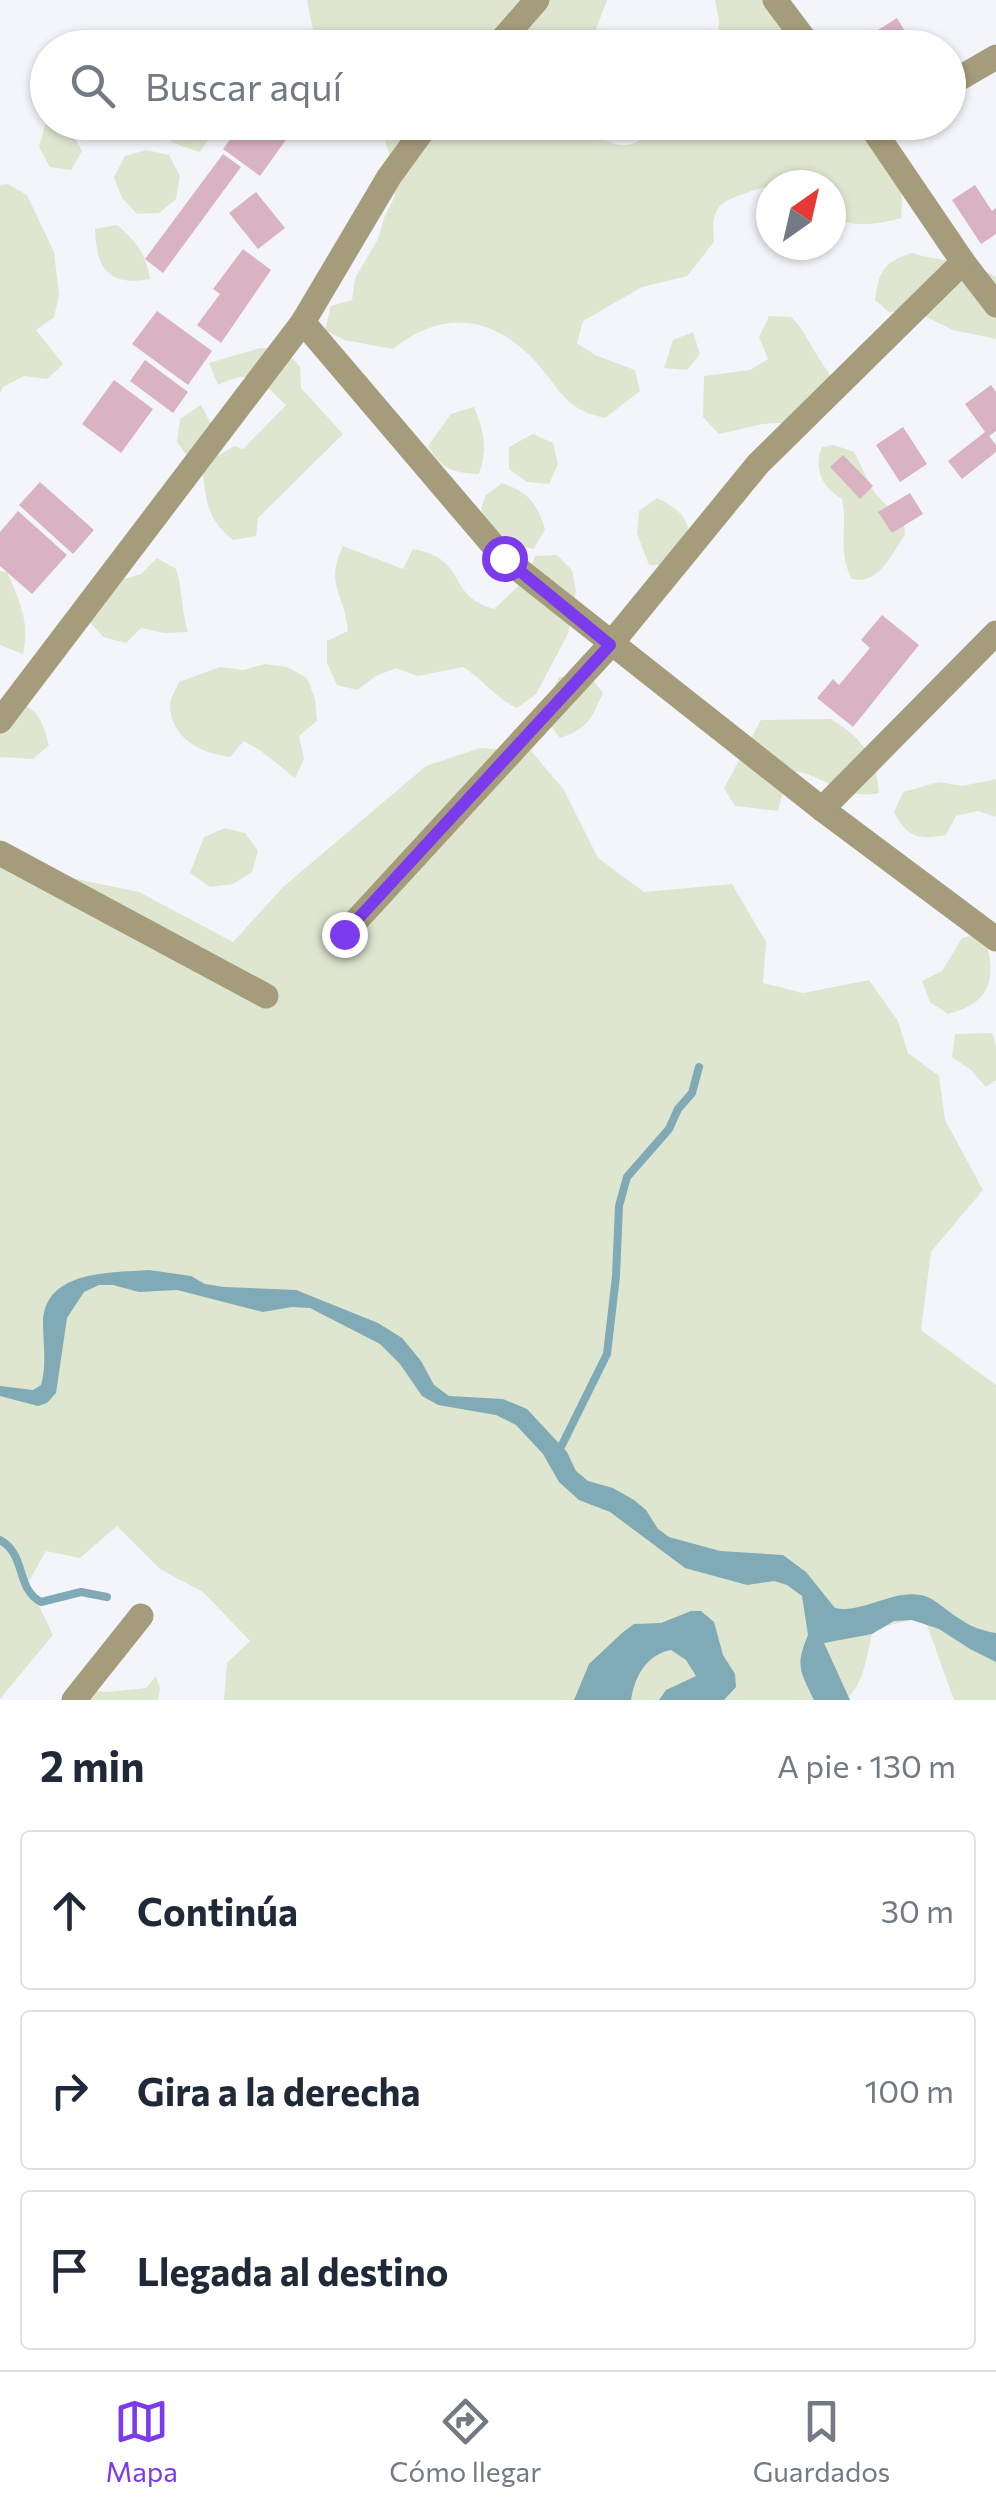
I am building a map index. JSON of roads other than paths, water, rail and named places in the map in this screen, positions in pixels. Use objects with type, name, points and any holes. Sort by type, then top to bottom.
[{"type":"street","points":[[511,30],[537,0]]},
{"type":"street","points":[[774,0],[797,30]]},
{"type":"street","points":[[966,75],[996,58]]},
{"type":"street","points":[[0,721],[303,322],[388,177],[416,140]]},
{"type":"street","points":[[885,140],[963,262],[996,305]]},
{"type":"street","points":[[344,934],[610,645],[758,464],[963,262]]},
{"type":"street","points":[[303,322],[504,558],[610,645],[996,939]]},
{"type":"street","points":[[822,809],[996,633]]},
{"type":"street","points":[[0,853],[266,996]]},
{"type":"street","points":[[74,1700],[141,1616]]},
{"type":"water","points":[[149,1270],[191,1276],[205,1284],[224,1287],[296,1290],[378,1323],[402,1338],[434,1385],[449,1396],[503,1399],[527,1409],[567,1452],[576,1471],[588,1481],[613,1488],[634,1500],[669,1537],[720,1551],[783,1555],[806,1572],[835,1608],[856,1608],[909,1594],[925,1596],[968,1624],[996,1633],[996,1662],[939,1629],[912,1620],[894,1621],[872,1634],[824,1643],[850,1700],[814,1700],[801,1668],[808,1635],[802,1596],[774,1581],[747,1585],[685,1568],[610,1512],[579,1500],[559,1482],[543,1454],[516,1425],[496,1415],[438,1405],[422,1396],[380,1344],[310,1308],[263,1312],[177,1290],[139,1292],[99,1285],[84,1292],[67,1318],[56,1393],[38,1406],[0,1396],[0,1386],[33,1390],[41,1385],[43,1321],[47,1304],[56,1292],[84,1277]]},
{"type":"water","points":[[701,1611],[714,1622],[723,1655],[735,1674],[736,1687],[724,1700],[659,1700],[666,1690],[696,1676],[686,1660],[671,1650],[643,1668],[631,1700],[574,1700],[589,1664],[622,1633],[634,1624],[661,1623]]},
{"type":"waterway","points":[[559,1451],[607,1354],[619,1206],[627,1177],[669,1129],[678,1109],[692,1093],[699,1067]]},
{"type":"waterway","points":[[0,1540],[14,1554],[27,1589],[41,1602],[81,1592],[107,1597]]}]
